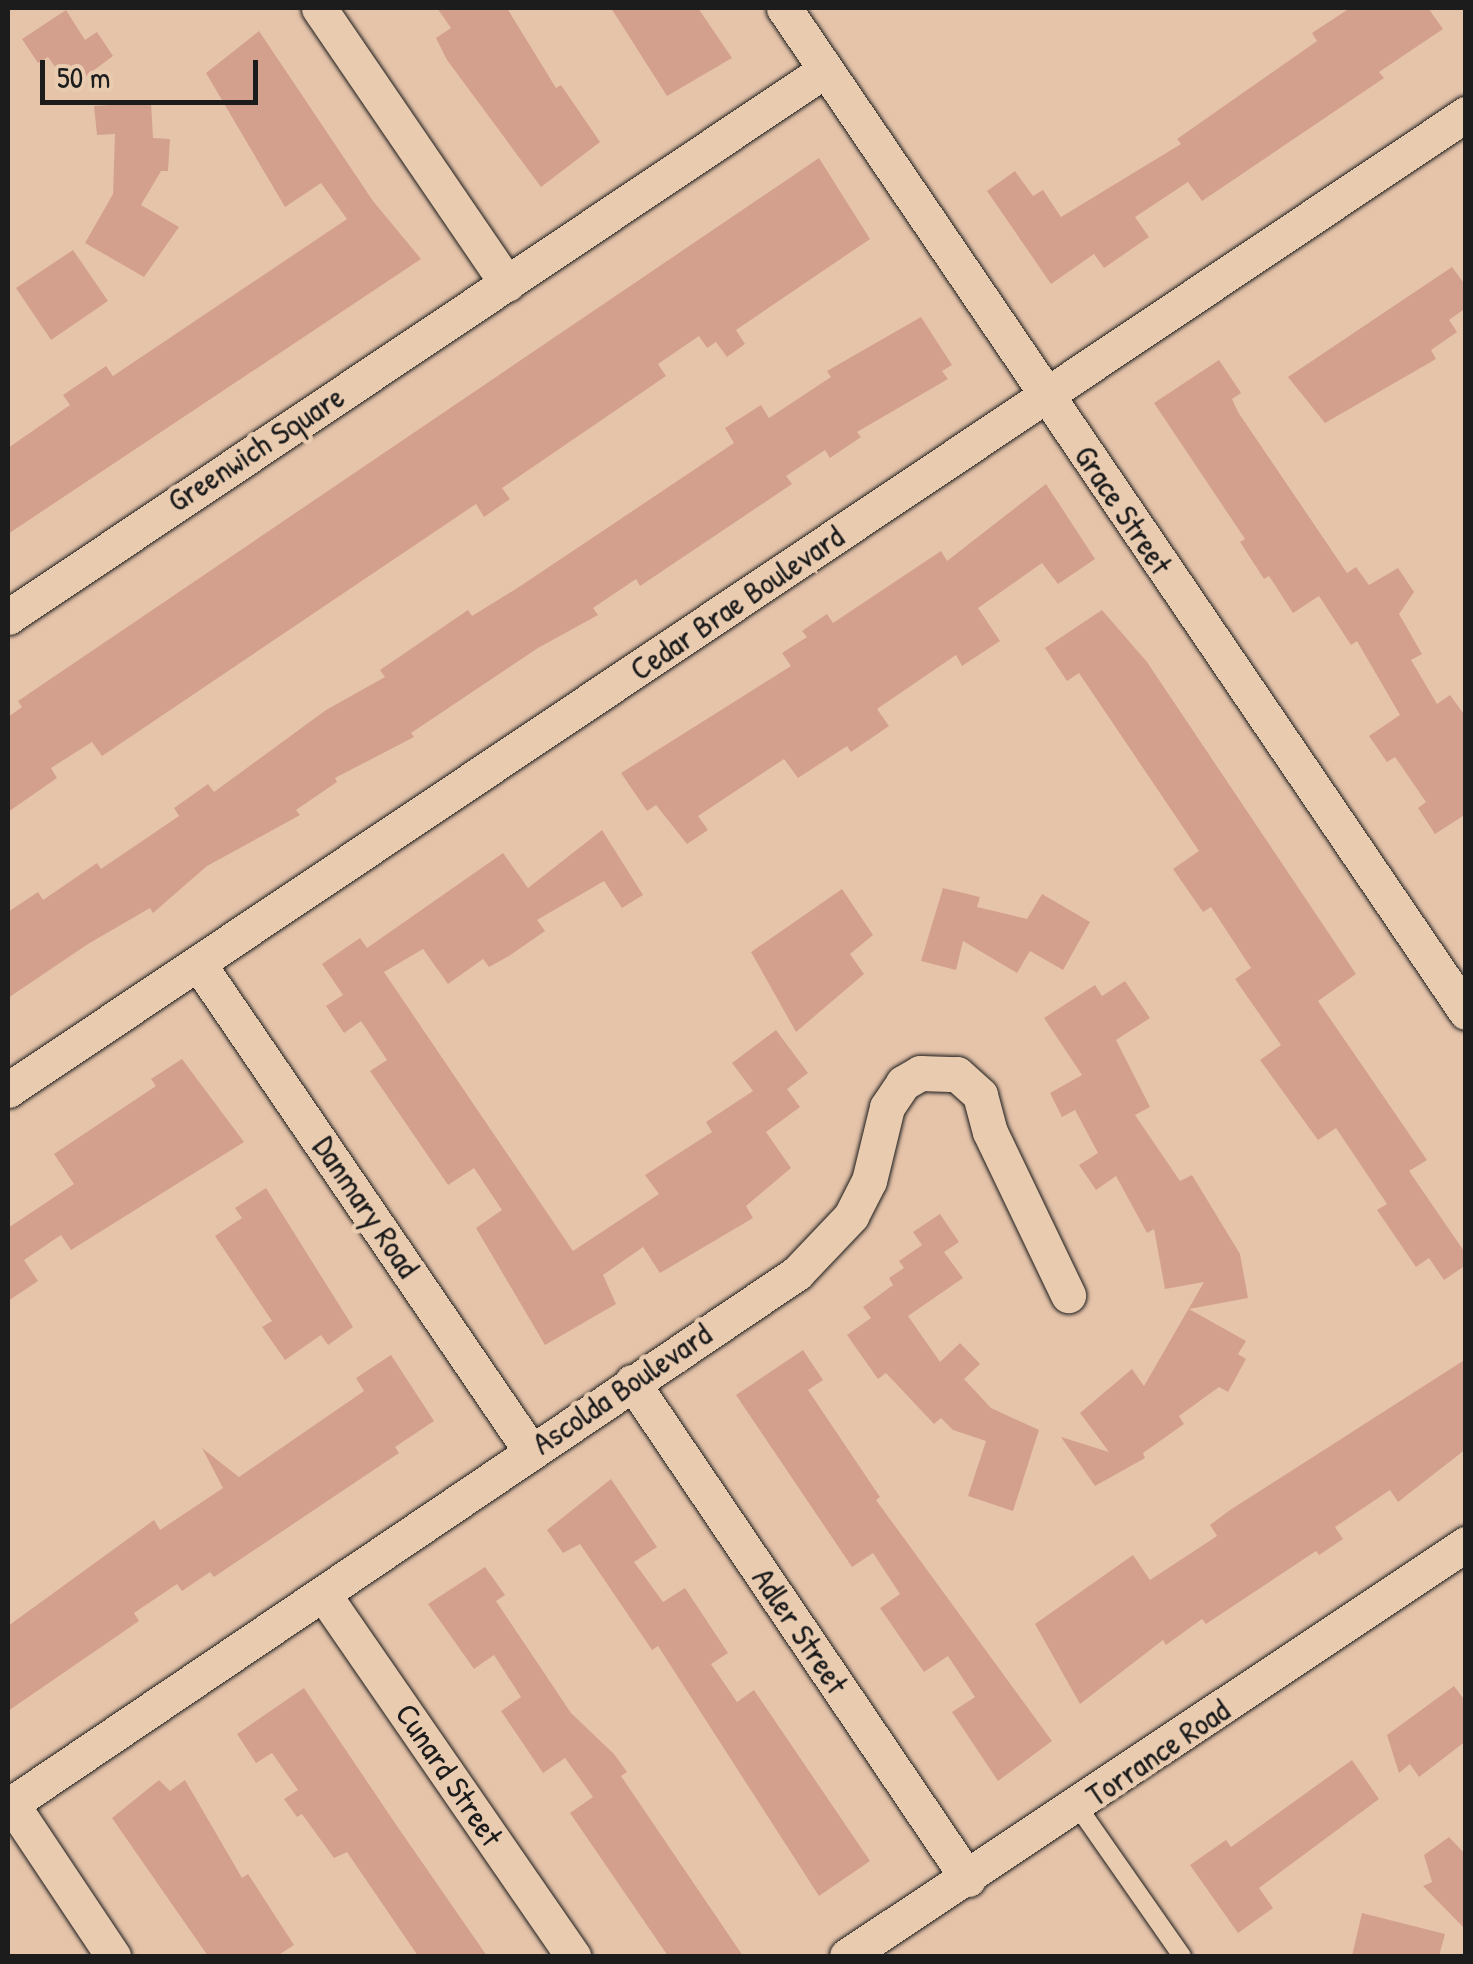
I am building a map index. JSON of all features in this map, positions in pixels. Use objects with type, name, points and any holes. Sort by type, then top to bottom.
[{"type":"street","points":[[320,8],[507,284]]},
{"type":"street","name":"Grace Street","points":[[784,8],[1466,1012]]},
{"type":"street","name":"Greenwich Square","points":[[8,617],[825,70]]},
{"type":"street","name":"Cedar Brae Boulevard","points":[[8,1090],[200,966],[1466,114]]},
{"type":"street","name":"Danmary Road","points":[[200,966],[530,1450]]},
{"type":"street","name":"Ascolda Boulevard","points":[[9,1805],[798,1272],[832,1241],[869,1181],[887,1107],[903,1083],[920,1073],[957,1074],[980,1095],[990,1132],[1068,1294]]},
{"type":"street","name":"Adler Street","points":[[632,1382],[968,1879]]},
{"type":"street","name":"Torrance Road","points":[[847,1956],[1078,1807],[1466,1544]]},
{"type":"street","name":"Cunard Street","points":[[324,1595],[573,1956]]},
{"type":"street","points":[[9,1805],[112,1956]]},
{"type":"lane","points":[[1078,1807],[1182,1956]]},
{"type":"building","points":[[437,8],[507,8],[556,88],[561,85],[600,142],[541,187],[447,60],[436,38],[451,28]]},
{"type":"building","points":[[611,8],[698,8],[732,58],[667,96]]},
{"type":"building","points":[[1350,8],[1428,8],[1443,29],[1379,72],[1384,78],[1202,201],[1188,182],[1135,217],[1149,237],[1104,268],[1094,254],[1051,284],[987,191],[1015,171],[1033,196],[1043,190],[1061,217],[1181,144],[1177,139],[1317,41],[1312,33]]},
{"type":"building","points":[[66,10],[85,40],[97,32],[113,56],[70,88],[48,57],[38,63],[22,39]]},
{"type":"building","points":[[259,31],[373,201],[421,259],[8,534],[8,448],[70,405],[63,395],[106,366],[113,376],[347,219],[321,183],[285,207],[206,73]]},
{"type":"building","points":[[151,102],[153,138],[170,139],[168,171],[161,171],[141,205],[179,227],[144,277],[85,243],[113,194],[115,134],[97,135],[94,106]]},
{"type":"building","points":[[819,158],[870,239],[736,330],[745,344],[727,357],[716,342],[707,348],[699,336],[658,364],[666,376],[502,488],[510,499],[484,517],[476,504],[102,756],[92,742],[51,768],[57,778],[8,812],[8,717],[22,707],[18,701]]},
{"type":"building","points":[[73,250],[108,301],[51,340],[16,288]]},
{"type":"building","points":[[1452,267],[1466,286],[1466,308],[1449,320],[1457,332],[1431,350],[1436,359],[1325,423],[1288,377]]},
{"type":"building","points":[[921,317],[952,365],[942,371],[948,379],[857,432],[861,437],[830,458],[825,450],[786,476],[792,484],[640,586],[636,579],[593,608],[598,615],[538,648],[411,733],[414,737],[335,778],[337,782],[296,810],[300,815],[207,866],[153,913],[150,908],[88,944],[8,998],[8,912],[38,892],[43,900],[97,863],[101,869],[179,816],[174,808],[208,784],[214,792],[326,710],[385,677],[380,670],[468,610],[472,616],[522,585],[734,443],[725,428],[761,405],[769,418],[831,377],[827,371]]},
{"type":"building","points":[[1219,360],[1241,393],[1232,399],[1238,412],[1347,573],[1356,567],[1369,585],[1398,568],[1414,592],[1399,614],[1422,654],[1411,660],[1437,704],[1450,695],[1466,717],[1466,814],[1435,834],[1418,808],[1426,802],[1395,757],[1387,762],[1369,736],[1400,715],[1357,641],[1351,645],[1319,596],[1293,613],[1269,576],[1264,579],[1240,542],[1245,539],[1154,403]]},
{"type":"building","points":[[1046,484],[1095,559],[1058,584],[1042,563],[978,608],[1000,641],[962,666],[956,655],[877,709],[889,726],[851,752],[847,746],[798,778],[784,759],[698,816],[708,830],[687,844],[656,805],[647,811],[621,773],[791,666],[782,653],[807,637],[802,631],[827,614],[833,623],[941,551],[947,561]]},
{"type":"building","points":[[1102,610],[1147,662],[1356,974],[1318,1001],[1427,1160],[1409,1171],[1466,1254],[1466,1265],[1444,1280],[1429,1258],[1416,1267],[1377,1210],[1387,1204],[1336,1128],[1318,1140],[1260,1060],[1281,1045],[1235,979],[1251,968],[1211,907],[1203,912],[1173,869],[1199,851],[1079,673],[1067,681],[1045,648]]},
{"type":"building","points":[[602,830],[643,895],[622,908],[604,881],[537,920],[545,931],[509,956],[489,967],[483,959],[448,984],[423,949],[384,972],[573,1251],[659,1194],[645,1175],[712,1132],[706,1122],[753,1091],[732,1063],[776,1030],[808,1073],[787,1089],[800,1107],[766,1132],[791,1168],[746,1206],[753,1218],[660,1273],[643,1247],[603,1275],[616,1304],[545,1345],[476,1228],[502,1210],[474,1168],[448,1185],[370,1071],[387,1060],[361,1021],[344,1033],[326,1006],[343,995],[322,964],[360,938],[367,948],[503,853],[528,888]]},
{"type":"building","points":[[943,888],[980,897],[977,907],[1027,919],[1042,894],[1090,922],[1063,970],[1030,951],[1017,973],[963,941],[956,970],[921,961]]},
{"type":"building","points":[[842,889],[873,935],[850,954],[864,974],[796,1032],[751,952]]},
{"type":"building","points":[[1125,981],[1150,1018],[1116,1040],[1150,1107],[1135,1115],[1180,1181],[1192,1175],[1240,1254],[1248,1298],[1189,1309],[1246,1341],[1238,1354],[1246,1359],[1228,1392],[1219,1387],[1179,1416],[1184,1424],[1143,1453],[1145,1458],[1095,1486],[1061,1437],[1109,1452],[1080,1413],[1132,1369],[1144,1386],[1204,1282],[1165,1289],[1154,1229],[1147,1233],[1116,1176],[1096,1190],[1079,1165],[1098,1153],[1075,1110],[1062,1117],[1050,1093],[1082,1075],[1044,1018],[1095,985],[1102,996]]},
{"type":"building","points":[[182,1059],[244,1142],[71,1250],[61,1235],[24,1260],[38,1281],[8,1301],[8,1228],[74,1184],[54,1154],[156,1086],[151,1079]]},
{"type":"building","points":[[266,1188],[353,1327],[328,1345],[321,1335],[285,1360],[262,1327],[272,1321],[215,1236],[242,1218],[235,1208]]},
{"type":"building","points":[[940,1214],[959,1242],[944,1252],[963,1278],[908,1316],[940,1362],[960,1343],[980,1364],[964,1379],[991,1408],[1039,1430],[1013,1511],[968,1496],[986,1441],[953,1430],[941,1418],[934,1424],[886,1373],[878,1379],[847,1335],[871,1318],[863,1307],[893,1285],[889,1278],[904,1268],[899,1261],[922,1245],[913,1232]]},
{"type":"building","points":[[803,1350],[823,1380],[808,1390],[880,1497],[876,1500],[1052,1741],[998,1781],[952,1712],[975,1697],[948,1656],[924,1672],[880,1608],[900,1594],[873,1553],[852,1567],[736,1395]]},
{"type":"building","points":[[391,1355],[434,1421],[395,1447],[399,1453],[214,1577],[210,1572],[182,1591],[177,1584],[134,1613],[139,1621],[8,1711],[8,1626],[154,1520],[160,1530],[223,1488],[202,1448],[239,1477],[364,1391],[356,1378]]},
{"type":"building","points":[[1466,1359],[1466,1449],[1398,1502],[1390,1490],[1335,1527],[1343,1539],[1319,1555],[1316,1551],[1206,1624],[1202,1619],[1166,1645],[1163,1640],[1080,1704],[1035,1624],[1133,1555],[1150,1580],[1217,1536],[1210,1525],[1230,1510]]},
{"type":"building","points":[[611,1479],[657,1547],[634,1562],[663,1602],[685,1588],[728,1653],[711,1664],[737,1702],[754,1690],[870,1861],[819,1896],[658,1646],[652,1650],[580,1544],[563,1553],[547,1530]]},
{"type":"building","points":[[485,1567],[505,1595],[496,1601],[571,1713],[627,1772],[621,1776],[743,1956],[668,1956],[570,1813],[593,1797],[565,1758],[543,1773],[501,1711],[521,1697],[494,1655],[474,1669],[428,1604]]},
{"type":"building","points":[[1454,1686],[1466,1702],[1466,1741],[1419,1777],[1410,1764],[1399,1773],[1387,1735]]},
{"type":"building","points":[[304,1688],[487,1956],[418,1956],[347,1852],[334,1858],[302,1814],[297,1817],[284,1799],[298,1790],[272,1753],[256,1763],[237,1734]]},
{"type":"building","points":[[1352,1760],[1379,1799],[1259,1888],[1273,1908],[1238,1933],[1190,1865],[1226,1840],[1231,1847]]},
{"type":"building","points":[[159,1780],[170,1791],[185,1780],[242,1878],[248,1874],[294,1945],[277,1956],[208,1956],[112,1818]]},
{"type":"building","points":[[1449,1837],[1466,1855],[1466,1930],[1423,1886],[1432,1882],[1424,1855]]},
{"type":"building","points":[[1362,1913],[1445,1934],[1439,1956],[1352,1956]]}]
